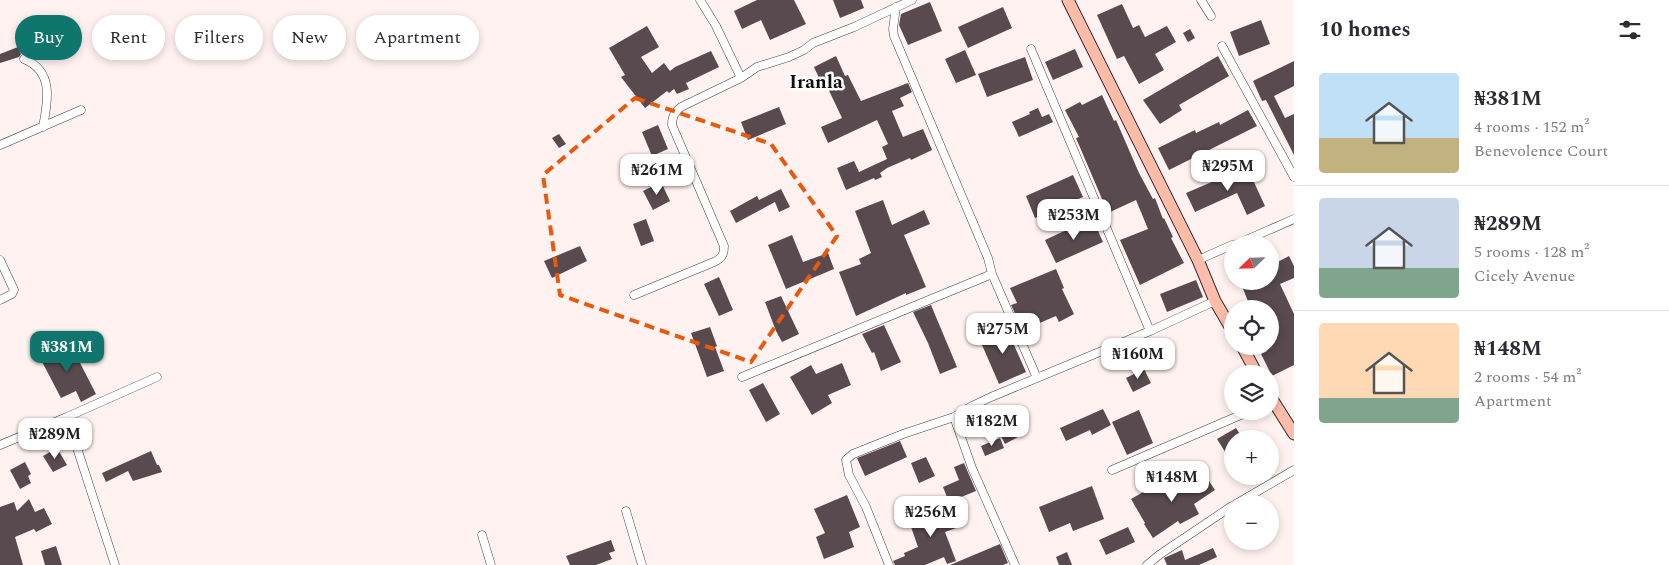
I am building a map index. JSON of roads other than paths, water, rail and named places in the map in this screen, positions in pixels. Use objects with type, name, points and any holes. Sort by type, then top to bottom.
[{"type":"street","points":[[700,0],[716,26],[742,78]]},
{"type":"street","points":[[634,294],[722,258],[724,253],[724,246],[672,125],[672,117],[682,107],[742,78],[768,62],[789,57],[804,50],[813,43],[854,27],[912,0]]},
{"type":"street","points":[[1068,0],[1198,260],[1215,301],[1224,316]]},
{"type":"street","points":[[1201,0],[1210,16]]},
{"type":"street","points":[[896,7],[894,36],[1037,378]]},
{"type":"street","points":[[1222,46],[1294,177]]},
{"type":"street","points":[[1031,49],[1150,331]]},
{"type":"street","points":[[26,60],[34,63],[42,73],[47,85],[46,112],[43,127]]},
{"type":"street","points":[[0,145],[81,110]]},
{"type":"street","points":[[1257,235],[1294,219]]},
{"type":"street","points":[[1198,260],[1224,249]]},
{"type":"street","points":[[0,260],[14,292],[0,300]]},
{"type":"street","points":[[742,377],[992,274]]},
{"type":"street","points":[[889,565],[866,507],[849,476],[846,460],[853,454],[903,434],[954,417],[972,406],[1150,331],[1215,301]]},
{"type":"street","points":[[0,444],[157,377]]},
{"type":"street","points":[[1279,412],[1294,434]]},
{"type":"street","points":[[67,417],[115,565]]},
{"type":"street","points":[[954,417],[972,468],[1015,565]]},
{"type":"street","points":[[1112,470],[1229,420]]},
{"type":"street","points":[[1251,495],[1294,470]]},
{"type":"street","points":[[626,511],[642,565]]},
{"type":"street","points":[[1147,565],[1159,554],[1224,511]]},
{"type":"street","points":[[482,535],[491,565]]},
{"type":"district","name":"Iranla","points":[[816,82]]}]
